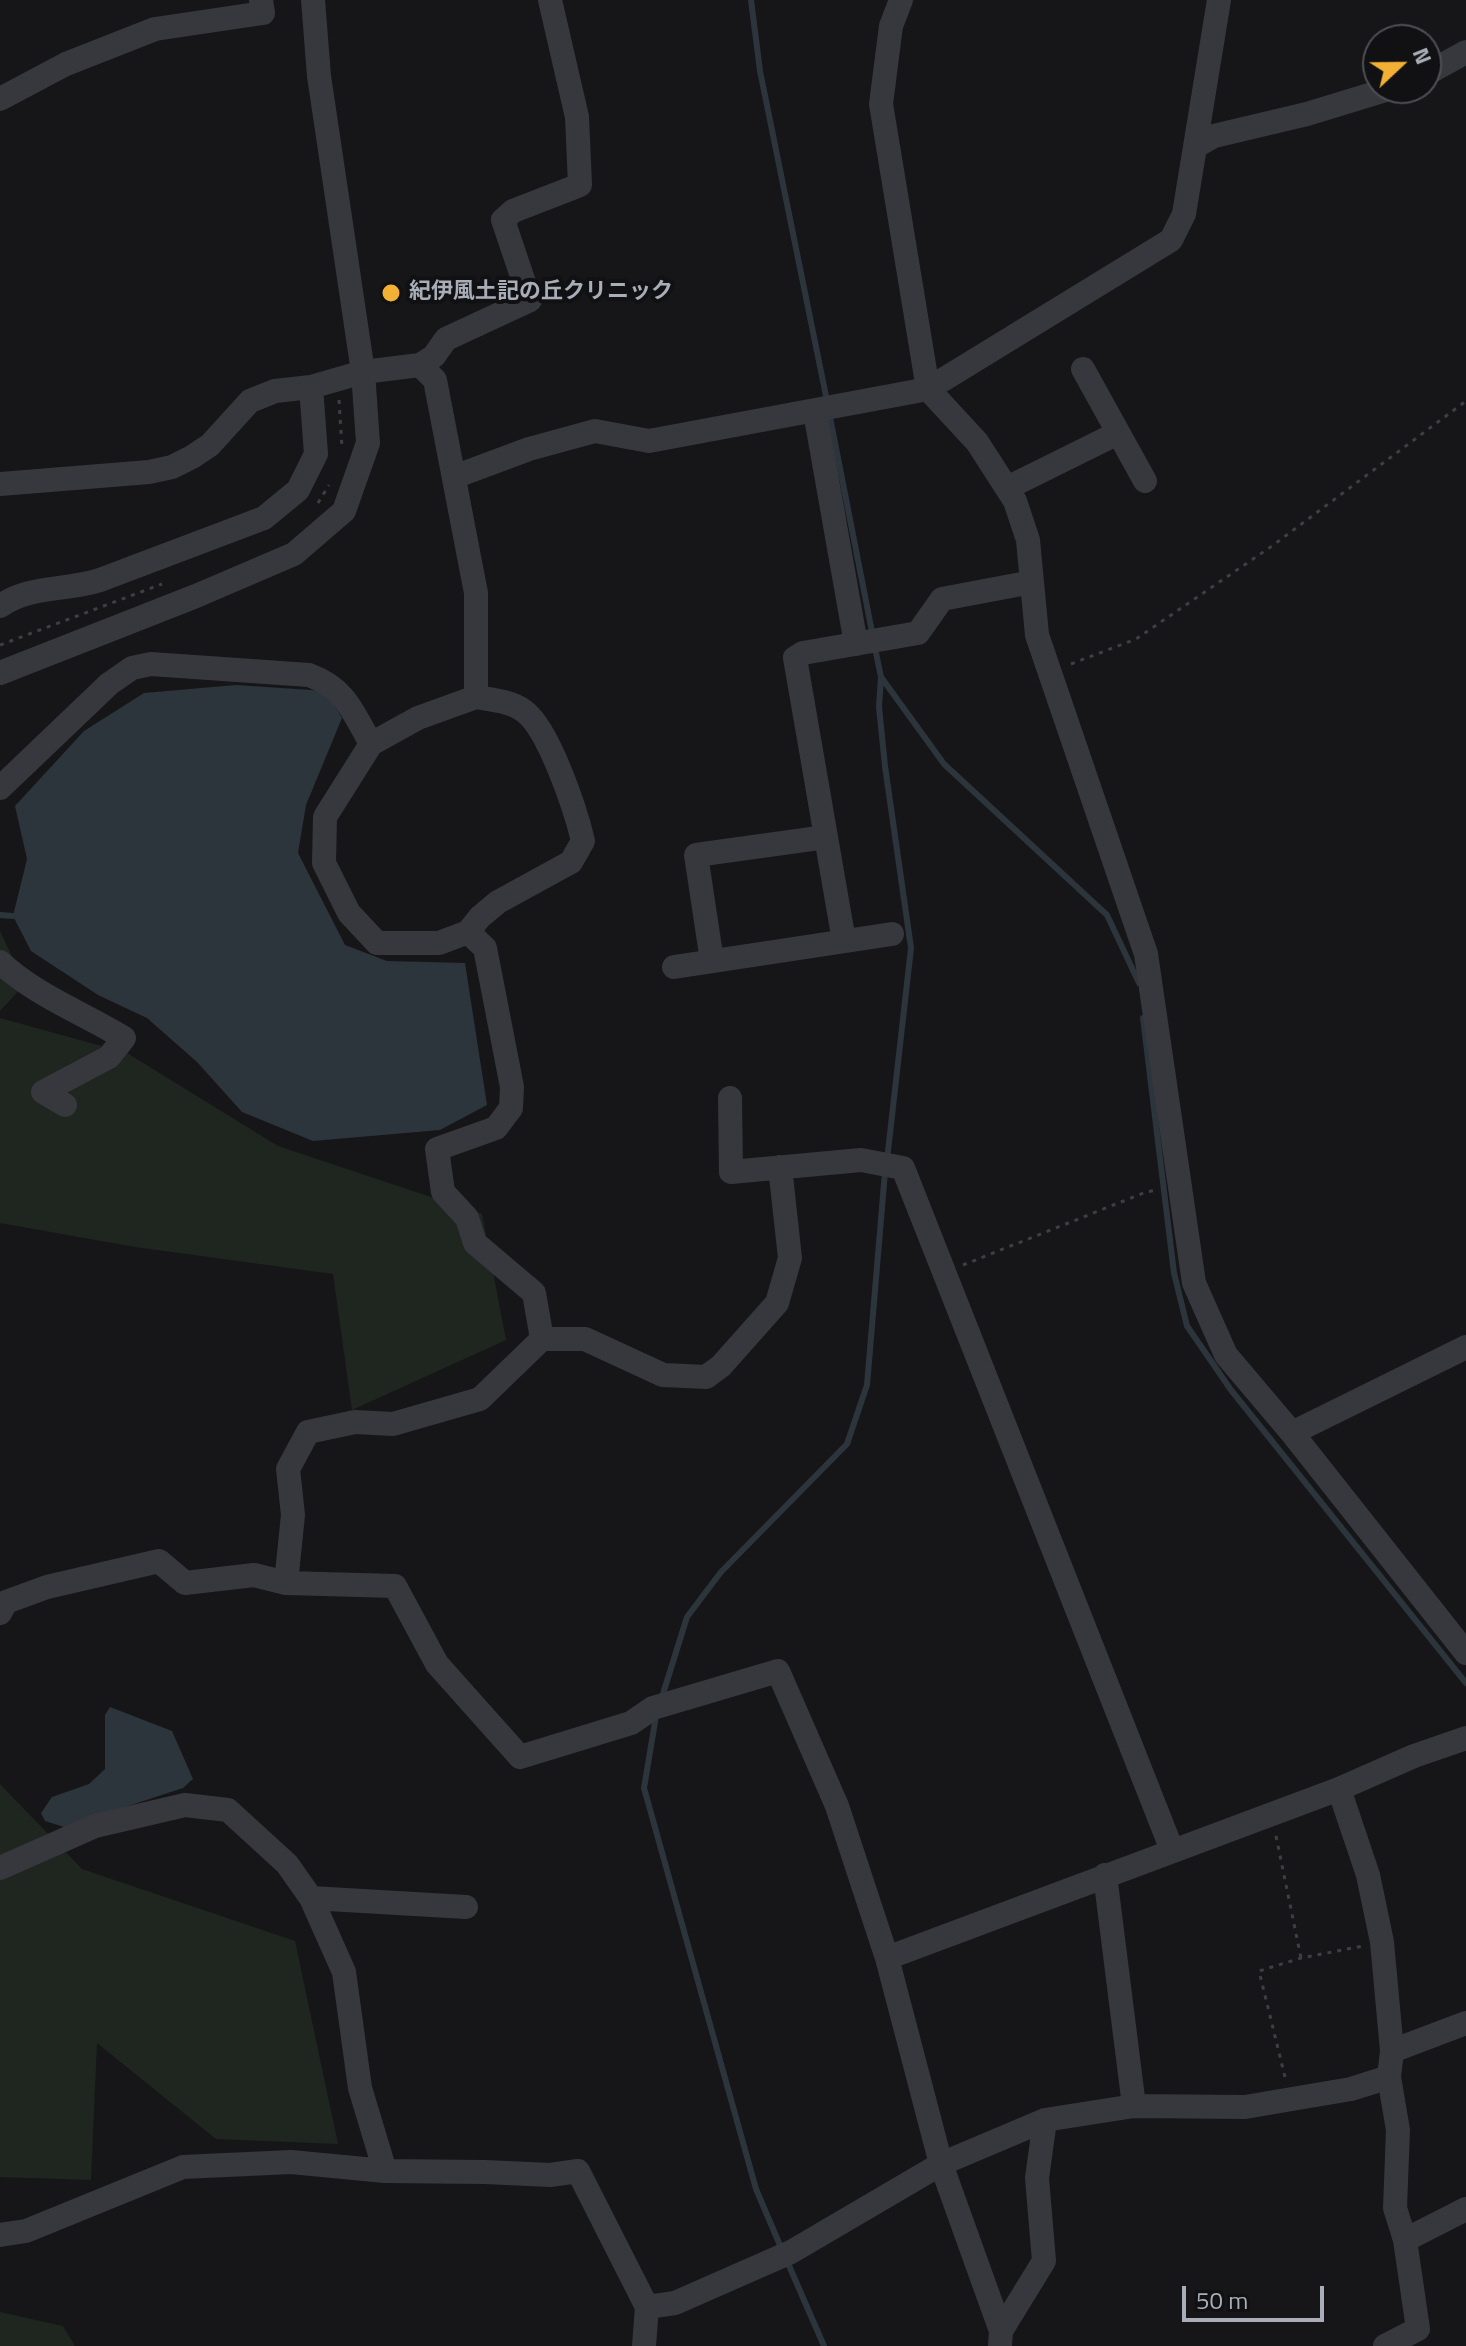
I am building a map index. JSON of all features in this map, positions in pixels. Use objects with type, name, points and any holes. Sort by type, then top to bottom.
[{"type":"street","points":[[0,99],[66,64],[155,29],[263,13],[261,0]]},
{"type":"street","points":[[0,673],[294,554],[344,511],[368,443],[363,372],[319,76],[313,0]]},
{"type":"street","points":[[0,484],[149,472],[172,467],[210,445],[250,401],[275,391],[311,387],[363,372],[420,365],[434,356],[446,339],[530,300],[503,220],[513,211],[580,185],[577,117],[550,0]]},
{"type":"street","points":[[901,0],[891,26],[881,104],[928,389],[977,442],[1015,501],[1028,540],[1037,635],[1146,954],[1194,1283],[1226,1355],[1292,1433],[1466,1653]]},
{"type":"street","points":[[454,477],[529,449],[595,431],[649,441],[928,389],[1171,240],[1184,214],[1219,0]]},
{"type":"street","points":[[1442,65],[1466,52]]},
{"type":"street","points":[[1196,146],[1214,136],[1362,97]]},
{"type":"street","points":[[420,365],[435,380],[476,593],[476,697]]},
{"type":"street","points":[[1083,369],[1145,481]]},
{"type":"street","points":[[0,606],[15,596],[100,580],[264,518],[298,490],[316,454],[311,387]]},
{"type":"street","points":[[815,412],[856,644]]},
{"type":"street","points":[[1007,488],[1118,433]]},
{"type":"street","points":[[844,941],[795,658],[803,653],[918,633],[942,599],[1032,582]]},
{"type":"street","points":[[0,788],[109,684],[132,668],[151,664],[309,675],[330,682],[346,701],[371,744]]},
{"type":"street","points":[[476,697],[522,709],[536,722],[576,810],[583,841],[571,862],[498,902],[468,932],[439,943],[377,943],[349,913],[324,863],[325,817],[371,744],[418,718],[476,697]]},
{"type":"street","points":[[712,961],[696,855],[826,837]]},
{"type":"street","points":[[468,932],[485,948],[512,1087],[511,1108],[496,1128],[437,1149],[443,1192],[467,1218],[475,1243],[534,1293],[542,1339]]},
{"type":"street","points":[[674,967],[892,934]]},
{"type":"street","points":[[0,962],[35,990],[83,1013],[124,1038],[109,1057],[43,1092],[65,1105]]},
{"type":"street","points":[[730,1098],[731,1172],[861,1160],[903,1168],[1172,1850]]},
{"type":"street","points":[[286,1583],[293,1515],[288,1469],[308,1432],[355,1422],[393,1424],[480,1399],[542,1339],[553,1337],[585,1339],[663,1375],[706,1377],[721,1366],[777,1303],[790,1258],[780,1167]]},
{"type":"street","points":[[1292,1433],[1466,1347]]},
{"type":"street","points":[[0,1613],[6,1602],[47,1587],[159,1561],[185,1583],[254,1575],[286,1583],[395,1586],[437,1664],[520,1757],[631,1723],[653,1708],[778,1671],[837,1806],[887,1958],[941,2164],[1001,2339]]},
{"type":"street","points":[[887,1958],[1339,1789],[1414,1756],[1466,1738]]},
{"type":"street","points":[[1339,1789],[1368,1875],[1382,1942],[1392,2051],[1389,2077],[1398,2130],[1395,2208],[1405,2240],[1418,2329],[1385,2346]]},
{"type":"street","points":[[0,1868],[95,1826],[185,1805],[228,1810],[287,1864],[311,1898],[344,1972],[360,2088],[385,2171]]},
{"type":"street","points":[[1105,1875],[1134,2106]]},
{"type":"street","points":[[311,1898],[466,1907]]},
{"type":"street","points":[[1392,2051],[1466,2023]]},
{"type":"street","points":[[647,2307],[675,2303],[791,2252],[941,2164],[1045,2120],[1134,2106],[1245,2107],[1351,2089],[1389,2077]]},
{"type":"street","points":[[1001,2339],[1044,2261],[1037,2178],[1045,2120]]},
{"type":"street","points":[[0,2235],[26,2231],[183,2167],[291,2162],[385,2171],[550,2175],[578,2171],[647,2307],[644,2346]]},
{"type":"street","points":[[1405,2240],[1466,2209]]},
{"type":"path","points":[[1050,672],[1136,639],[1272,546],[1466,401]]},
{"type":"path","points":[[946,1272],[1146,1192]]},
{"type":"path","points":[[1272,1814],[1301,1958]]},
{"type":"path","points":[[1290,2100],[1259,1971],[1301,1958],[1382,1942]]},
{"type":"shaded area","points":[[236,685],[326,691],[342,718],[306,805],[298,853],[345,945],[387,961],[465,963],[487,1105],[440,1130],[313,1141],[242,1112],[197,1062],[147,1018],[98,995],[31,951],[13,916],[27,859],[15,806],[84,731],[144,693]]},
{"type":"shaded area","points":[[0,931],[25,984],[0,1011]]},
{"type":"shaded area","points":[[0,1018],[127,1053],[278,1146],[482,1214],[506,1340],[352,1410],[333,1274],[135,1247],[0,1223]]},
{"type":"shaded area","points":[[110,1707],[172,1731],[193,1779],[183,1788],[64,1827],[45,1821],[41,1813],[52,1797],[89,1784],[105,1769],[105,1715]]},
{"type":"shaded area","points":[[0,1784],[82,1869],[295,1941],[338,2144],[216,2139],[97,2043],[91,2180],[0,2177]]},
{"type":"shaded area","points":[[0,2312],[63,2326],[75,2346],[0,2346]]},
{"type":"waterway","points":[[751,0],[760,71],[827,401]]},
{"type":"waterway","points":[[829,412],[873,637]]},
{"type":"waterway","points":[[875,648],[881,677],[879,707],[885,766],[911,948],[887,1160]]},
{"type":"waterway","points":[[881,677],[944,764],[1107,915],[1139,983]]},
{"type":"waterway","points":[[0,915],[13,916]]},
{"type":"waterway","points":[[1143,1018],[1174,1273],[1187,1326],[1231,1390],[1466,1683]]},
{"type":"waterway","points":[[662,1697],[687,1617],[721,1572],[847,1444],[867,1385],[885,1172]]},
{"type":"waterway","points":[[656,1716],[644,1788],[756,2189],[782,2250]]},
{"type":"waterway","points":[[787,2261],[824,2346]]},
{"type":"place","name":"紀伊風土記の丘クリニック","points":[[391,293]]}]
